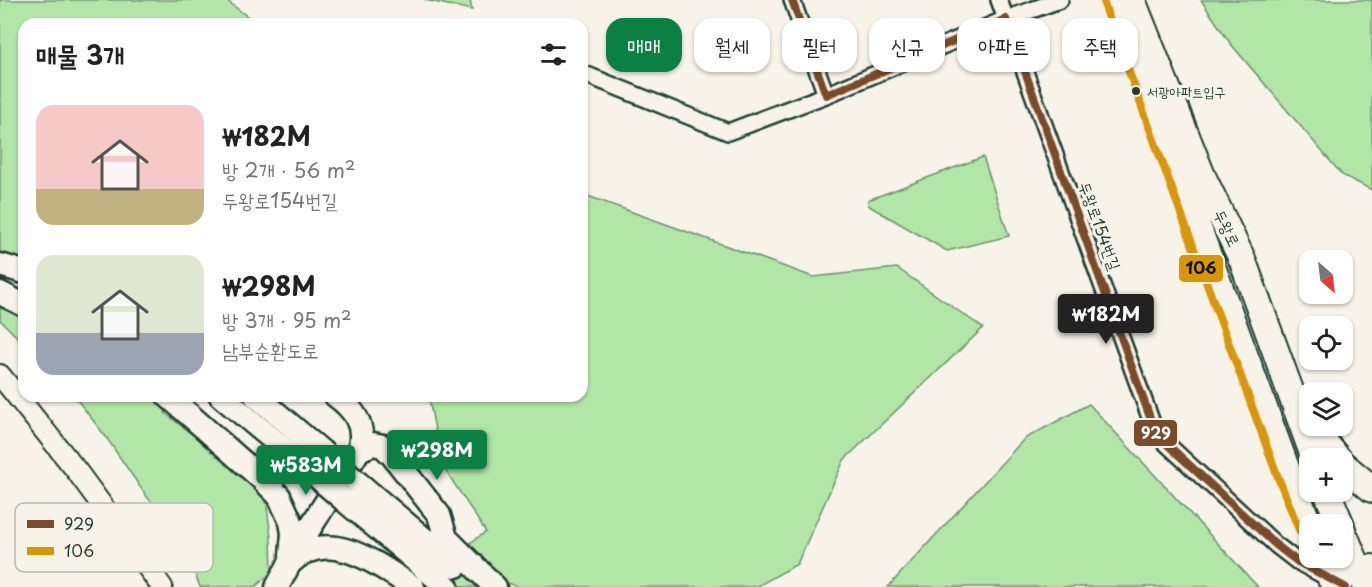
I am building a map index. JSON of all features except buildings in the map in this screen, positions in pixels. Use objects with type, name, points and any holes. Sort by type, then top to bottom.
[{"type":"main road","name":"두왕로","points":[[1114,0],[1304,514]]},
{"type":"main road","name":"두왕로","points":[[1132,0],[1202,176],[1242,259],[1311,448]]},
{"type":"main road","points":[[0,260],[18,263]]},
{"type":"main road","points":[[0,265],[18,270]]},
{"type":"main road","points":[[0,287],[18,293]]},
{"type":"main road","points":[[0,293],[18,301]]},
{"type":"main road","points":[[1290,392],[1299,406]]},
{"type":"main road","points":[[175,402],[279,496],[288,512],[293,533],[289,564]]},
{"type":"main road","points":[[230,402],[314,460],[351,491],[484,587]]},
{"type":"main road","points":[[261,402],[314,460]]},
{"type":"main road","points":[[277,587],[359,450],[361,424],[351,408],[344,402]]},
{"type":"main road","points":[[1320,436],[1329,448]]},
{"type":"main road","points":[[359,450],[373,444],[387,450],[440,515],[446,538],[495,587]]},
{"type":"main road","points":[[1353,473],[1372,489]]},
{"type":"main road","points":[[351,491],[447,587]]},
{"type":"main road","points":[[289,564],[302,554],[320,547],[340,548],[362,556],[413,587]]},
{"type":"street","points":[[792,0],[826,95]]},
{"type":"street","name":"두왕로154번길","points":[[999,0],[1006,18]]},
{"type":"street","points":[[1009,18],[1060,0]]},
{"type":"street","points":[[588,75],[728,132],[826,95],[957,40]]},
{"type":"street","name":"두왕로154번길","points":[[1025,72],[1156,435],[1276,545],[1298,562],[1352,579]]},
{"type":"street","points":[[0,375],[18,398]]},
{"type":"street","points":[[22,402],[100,503]]},
{"type":"street","points":[[151,572],[162,587]]},
{"type":"green space","points":[[0,0],[226,0],[249,18],[18,18],[18,338],[0,320]]},
{"type":"green space","points":[[425,0],[470,0],[472,10]]},
{"type":"green space","points":[[1201,0],[1372,0],[1372,190],[1342,175],[1230,43]]},
{"type":"green space","points":[[983,157],[1009,236],[947,251],[869,206],[868,200]]},
{"type":"green space","points":[[588,196],[813,277],[897,268],[983,328],[844,460],[797,564],[756,587],[518,587],[505,582],[500,587],[404,587],[486,532],[442,465],[430,402],[588,402]]},
{"type":"green space","points":[[79,402],[176,402],[165,413],[265,492],[271,537],[272,572],[255,587],[200,587],[194,572],[213,572],[213,503],[152,503]]},
{"type":"green space","points":[[1089,404],[1258,587],[888,587],[1024,439]]},
{"type":"transit line","name":"929","points":[[792,0],[826,95],[1006,19],[1156,434],[1276,545],[1298,562],[1345,587]]},
{"type":"transit line","name":"106","points":[[1104,4],[1299,530]]},
{"type":"place","name":"서광아파트입구","points":[[1136,91]]}]
